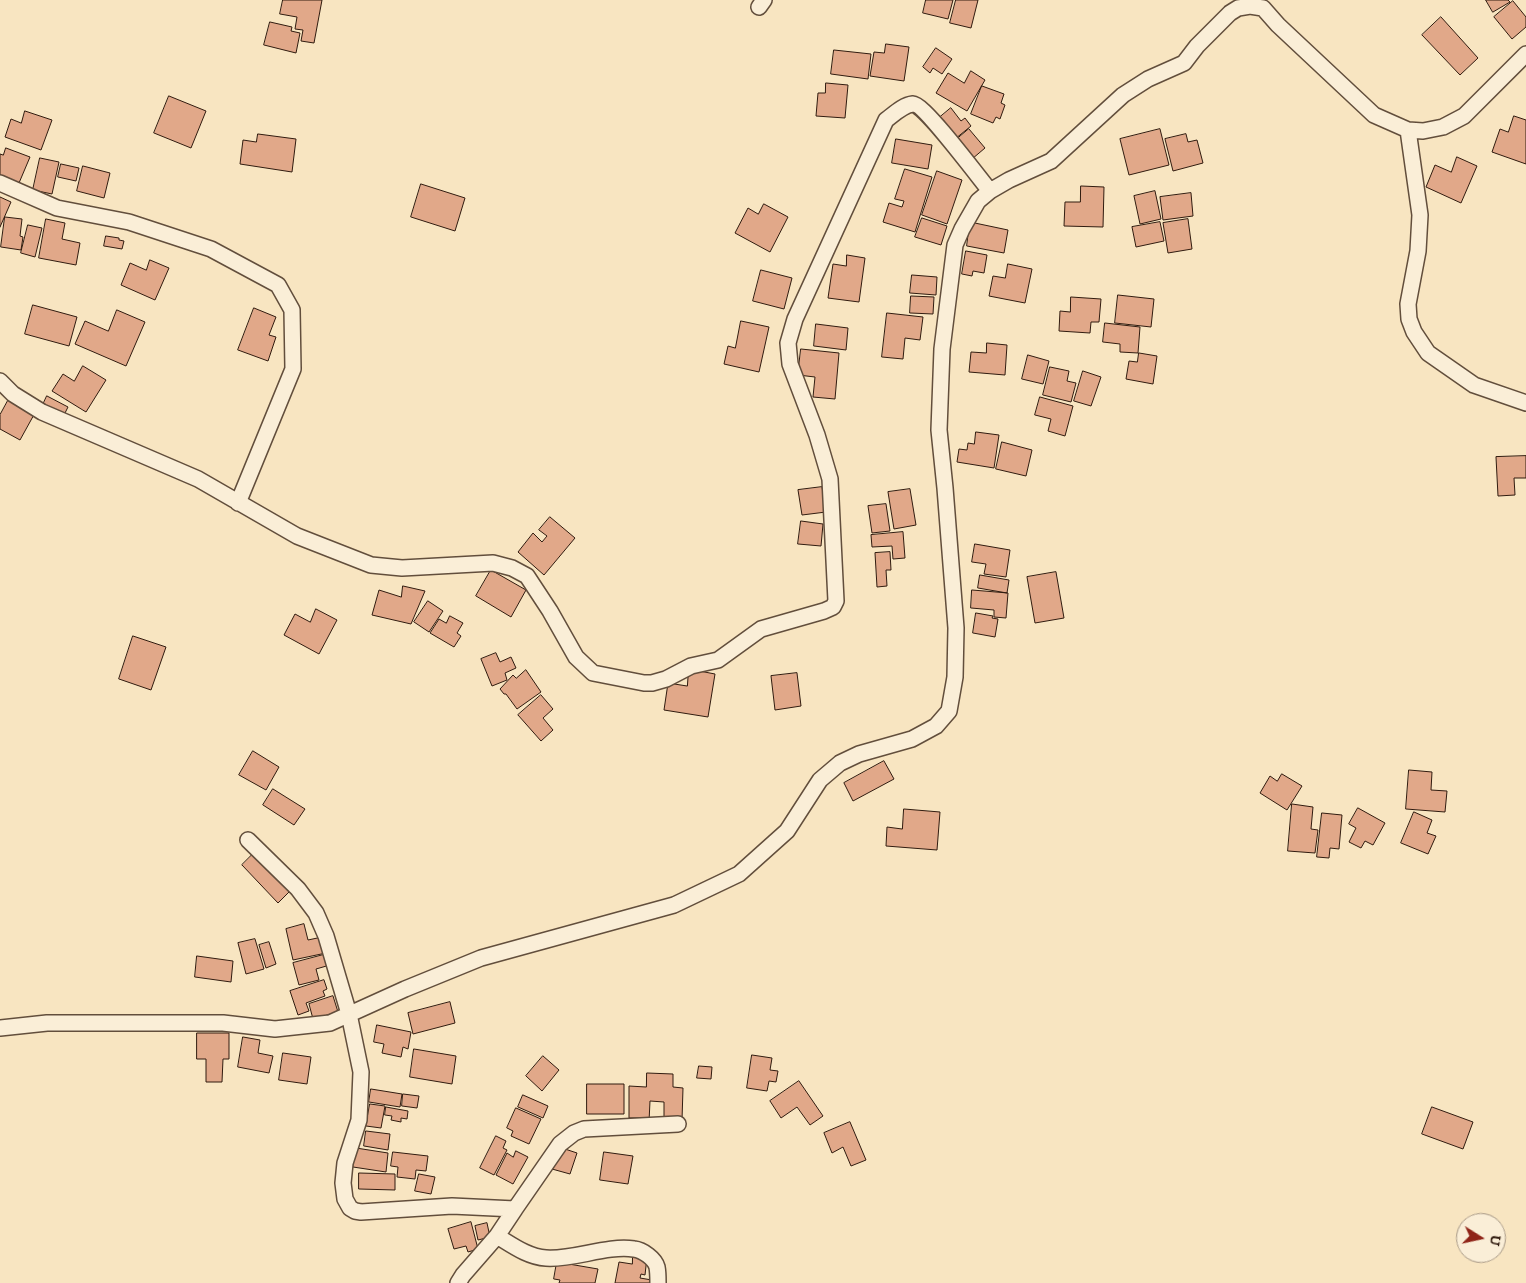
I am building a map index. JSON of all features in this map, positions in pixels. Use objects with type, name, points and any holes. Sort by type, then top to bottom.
[{"type":"street","points":[[0,1028],[47,1023],[223,1023],[276,1029],[330,1023],[405,989],[481,958],[674,905],[739,874],[787,831],[820,780],[840,763],[859,754],[912,739],[936,726],[949,711],[955,676],[956,628],[939,430],[942,349],[955,245],[978,201],[1009,180],[1051,162],[1123,95],[1148,79],[1184,63],[1197,46],[1230,13],[1244,7],[1258,6],[1263,8],[1278,25],[1374,115],[1408,130],[1423,131],[1443,127],[1464,116],[1526,54]]},
{"type":"street","points":[[0,381],[13,394],[42,412],[198,479],[297,536],[371,565],[402,568],[493,563],[512,568],[527,576],[550,611],[576,657],[593,673],[644,684],[652,683],[666,679],[691,666],[718,660],[761,629],[824,611],[833,607],[836,601],[830,478],[817,435],[790,364],[788,343],[795,319],[886,120],[905,106],[918,105],[990,192]]},
{"type":"street","points":[[1408,130],[1420,215],[1418,251],[1408,304],[1408,319],[1428,354],[1474,385],[1526,403]]},
{"type":"street","points":[[0,182],[57,208],[129,222],[211,249],[278,285],[292,310],[293,369],[238,503]]},
{"type":"street","points":[[248,840],[298,890],[316,913],[326,936],[349,1014],[361,1072],[360,1120],[345,1163],[343,1183],[345,1199],[350,1208],[361,1212],[452,1206],[515,1209]]},
{"type":"street","points":[[458,1283],[497,1236],[560,1144],[574,1133],[584,1129],[678,1124]]},
{"type":"street","points":[[497,1236],[524,1252],[545,1258],[623,1248],[637,1249],[648,1255],[657,1266],[658,1283]]},
{"type":"building","points":[[283,0],[322,0],[314,43],[301,41],[303,30],[295,29],[297,17],[280,14]]},
{"type":"building","points":[[926,0],[953,0],[948,19],[923,13]]},
{"type":"building","points":[[956,0],[978,0],[971,28],[950,23]]},
{"type":"building","points":[[1486,0],[1508,0],[1510,2],[1493,12]]},
{"type":"building","points":[[1513,1],[1526,17],[1526,27],[1512,39],[1494,17]]},
{"type":"building","points":[[1441,17],[1478,58],[1460,75],[1422,35]]},
{"type":"building","points":[[270,22],[292,27],[291,31],[300,33],[296,53],[264,45]]},
{"type":"building","points":[[886,44],[909,47],[904,81],[870,76],[874,52],[884,53]]},
{"type":"building","points":[[936,48],[952,59],[942,74],[933,68],[930,73],[923,67]]},
{"type":"building","points":[[834,50],[871,54],[868,79],[831,74]]},
{"type":"building","points":[[971,71],[985,80],[967,111],[936,93],[948,73],[964,83]]},
{"type":"building","points":[[826,83],[848,85],[845,118],[816,116],[818,93],[825,93]]},
{"type":"building","points":[[982,86],[1004,94],[1001,103],[1005,105],[1000,119],[996,117],[993,123],[971,114]]},
{"type":"building","points":[[169,96],[206,111],[191,148],[154,133]]},
{"type":"building","points":[[951,108],[961,121],[965,118],[971,126],[955,139],[939,118]]},
{"type":"building","points":[[25,111],[52,120],[41,150],[5,137],[11,119],[21,123]]},
{"type":"building","points":[[1514,116],[1526,120],[1526,164],[1492,152],[1500,129],[1508,132]]},
{"type":"building","points":[[969,129],[985,148],[972,159],[956,140]]},
{"type":"building","points":[[1160,129],[1169,165],[1129,175],[1120,139]]},
{"type":"building","points":[[258,134],[296,139],[292,172],[240,164],[243,140],[256,142]]},
{"type":"building","points":[[1186,134],[1188,142],[1197,140],[1203,163],[1173,171],[1165,139]]},
{"type":"building","points":[[896,139],[932,145],[928,169],[892,163]]},
{"type":"building","points":[[6,148],[30,157],[19,183],[0,176],[0,154],[3,155]]},
{"type":"building","points":[[1457,157],[1477,166],[1461,203],[1426,187],[1435,165],[1451,172]]},
{"type":"building","points":[[40,158],[59,162],[52,194],[33,190]]},
{"type":"building","points":[[61,164],[79,168],[76,181],[58,177]]},
{"type":"building","points":[[83,166],[110,173],[104,198],[77,191]]},
{"type":"building","points":[[905,169],[932,177],[915,232],[883,222],[889,203],[902,207],[904,201],[895,199]]},
{"type":"building","points":[[937,171],[962,180],[947,224],[922,215]]},
{"type":"building","points":[[421,184],[465,198],[455,231],[411,217]]},
{"type":"building","points":[[1081,186],[1104,187],[1103,227],[1064,226],[1065,202],[1080,202]]},
{"type":"building","points":[[1155,191],[1161,219],[1140,224],[1134,196]]},
{"type":"building","points":[[1191,193],[1193,216],[1163,220],[1160,197]]},
{"type":"building","points":[[0,197],[11,202],[0,227]]},
{"type":"building","points":[[764,204],[788,217],[770,252],[735,233],[748,208],[758,214]]},
{"type":"building","points":[[5,217],[22,219],[20,236],[23,237],[21,250],[1,247]]},
{"type":"building","points":[[922,218],[947,226],[941,245],[915,237]]},
{"type":"building","points":[[46,219],[65,223],[62,239],[80,243],[76,265],[39,258]]},
{"type":"building","points":[[1188,219],[1192,249],[1168,253],[1163,223]]},
{"type":"building","points":[[970,222],[1008,230],[1004,253],[967,246]]},
{"type":"building","points":[[1160,222],[1164,241],[1136,247],[1132,227]]},
{"type":"building","points":[[28,225],[42,228],[35,257],[21,253]]},
{"type":"building","points":[[106,236],[119,238],[119,240],[124,241],[122,249],[104,246]]},
{"type":"building","points":[[966,251],[987,255],[984,273],[973,271],[972,276],[962,274]]},
{"type":"building","points":[[847,255],[865,258],[859,302],[828,298],[833,264],[846,266]]},
{"type":"building","points":[[150,260],[169,268],[155,300],[121,285],[130,263],[146,270]]},
{"type":"building","points":[[1008,264],[1032,269],[1025,303],[989,296],[993,276],[1005,278]]},
{"type":"building","points":[[761,270],[792,278],[784,309],[753,301]]},
{"type":"building","points":[[912,275],[937,277],[936,295],[910,293]]},
{"type":"building","points":[[1118,295],[1154,299],[1151,327],[1115,323]]},
{"type":"building","points":[[911,296],[934,297],[933,314],[910,313]]},
{"type":"building","points":[[1071,297],[1101,299],[1099,322],[1091,322],[1090,333],[1059,331],[1060,311],[1070,312]]},
{"type":"building","points":[[33,305],[77,317],[69,346],[25,334]]},
{"type":"building","points":[[254,308],[276,317],[269,335],[276,337],[268,361],[238,350]]},
{"type":"building","points":[[117,310],[145,322],[126,366],[75,344],[85,321],[108,331]]},
{"type":"building","points":[[887,313],[923,317],[920,340],[905,338],[903,359],[882,357]]},
{"type":"building","points":[[741,321],[769,327],[759,372],[724,364],[728,346],[735,348]]},
{"type":"building","points":[[1105,323],[1140,327],[1138,353],[1120,352],[1120,344],[1103,342]]},
{"type":"building","points":[[816,324],[848,328],[846,350],[814,346]]},
{"type":"building","points":[[987,343],[1007,345],[1005,375],[969,372],[971,352],[986,353]]},
{"type":"building","points":[[801,349],[839,353],[835,399],[813,397],[815,377],[798,375]]},
{"type":"building","points":[[1139,353],[1157,356],[1153,384],[1126,379],[1129,361],[1137,362]]},
{"type":"building","points":[[1028,355],[1049,361],[1043,384],[1022,379]]},
{"type":"building","points":[[83,366],[106,380],[86,412],[52,391],[63,374],[74,381]]},
{"type":"building","points":[[1050,367],[1069,371],[1067,381],[1076,383],[1071,402],[1043,395]]},
{"type":"building","points":[[1083,371],[1101,377],[1091,406],[1074,401]]},
{"type":"building","points":[[47,396],[68,407],[62,419],[41,409]]},
{"type":"building","points":[[10,397],[36,411],[20,440],[0,429],[0,415]]},
{"type":"building","points":[[1040,397],[1073,406],[1065,436],[1048,431],[1051,419],[1035,415]]},
{"type":"building","points":[[976,432],[999,435],[994,468],[957,462],[959,449],[967,450],[968,443],[974,444]]},
{"type":"building","points":[[1002,442],[1032,450],[1026,476],[996,469]]},
{"type":"building","points":[[1526,456],[1526,478],[1514,478],[1515,495],[1498,496],[1496,457]]},
{"type":"building","points":[[822,487],[826,512],[802,515],[798,490]]},
{"type":"building","points":[[910,489],[916,525],[894,529],[888,492]]},
{"type":"building","points":[[886,504],[890,531],[872,533],[868,506]]},
{"type":"building","points":[[550,517],[575,538],[544,575],[518,552],[533,533],[542,542],[547,536],[539,530]]},
{"type":"building","points":[[801,521],[823,524],[821,546],[798,544]]},
{"type":"building","points":[[903,532],[905,558],[893,559],[892,546],[872,547],[871,535]]},
{"type":"building","points":[[975,544],[1010,550],[1006,577],[984,574],[986,564],[972,562]]},
{"type":"building","points":[[890,552],[891,570],[886,570],[887,586],[877,587],[875,553]]},
{"type":"building","points":[[491,570],[526,590],[511,617],[476,596]]},
{"type":"building","points":[[1056,572],[1064,618],[1035,623],[1027,577]]},
{"type":"building","points":[[980,575],[1009,580],[1007,593],[978,588]]},
{"type":"building","points":[[403,586],[425,591],[411,624],[372,615],[379,590],[401,597]]},
{"type":"building","points":[[972,590],[1008,593],[1006,618],[994,617],[994,610],[971,608]]},
{"type":"building","points":[[428,601],[443,611],[429,632],[414,622]]},
{"type":"building","points":[[316,609],[337,620],[319,654],[284,635],[295,614],[310,622]]},
{"type":"building","points":[[976,613],[993,616],[992,618],[998,619],[995,637],[973,633]]},
{"type":"building","points":[[450,616],[463,623],[457,633],[461,636],[454,647],[430,633],[439,619],[446,623]]},
{"type":"building","points":[[133,636],[166,647],[151,690],[119,679]]},
{"type":"building","points":[[496,653],[500,662],[511,657],[516,668],[505,673],[507,680],[492,686],[481,659]]},
{"type":"building","points":[[689,669],[715,674],[708,717],[664,710],[668,683],[687,686]]},
{"type":"building","points":[[526,670],[541,692],[517,709],[500,689],[513,675],[516,678]]},
{"type":"building","points":[[797,673],[801,706],[775,710],[771,676]]},
{"type":"building","points":[[541,695],[553,709],[543,718],[553,730],[541,741],[518,715]]},
{"type":"building","points":[[253,751],[279,767],[266,790],[239,775]]},
{"type":"building","points":[[884,761],[894,779],[853,801],[844,783]]},
{"type":"building","points":[[1409,770],[1432,772],[1431,790],[1447,791],[1445,812],[1406,809]]},
{"type":"building","points":[[1282,774],[1302,786],[1287,810],[1260,793],[1270,776],[1277,781]]},
{"type":"building","points":[[273,789],[305,809],[294,825],[263,805]]},
{"type":"building","points":[[1292,804],[1313,807],[1311,829],[1318,830],[1315,853],[1288,851]]},
{"type":"building","points":[[1358,808],[1385,823],[1373,845],[1365,841],[1361,848],[1349,842],[1356,828],[1349,824]]},
{"type":"building","points":[[904,809],[940,812],[937,850],[886,846],[887,827],[902,829]]},
{"type":"building","points":[[1414,812],[1432,820],[1427,833],[1436,836],[1428,854],[1401,843]]},
{"type":"building","points":[[1322,813],[1342,815],[1339,849],[1330,848],[1329,858],[1317,857]]},
{"type":"building","points":[[253,854],[287,882],[283,886],[289,892],[278,903],[242,865]]},
{"type":"building","points":[[304,924],[308,940],[322,937],[326,953],[293,960],[286,929]]},
{"type":"building","points":[[255,939],[264,969],[246,974],[238,943]]},
{"type":"building","points":[[269,942],[276,964],[266,968],[259,945]]},
{"type":"building","points":[[327,954],[330,965],[316,969],[319,980],[299,985],[293,963]]},
{"type":"building","points":[[197,956],[233,961],[231,982],[195,977]]},
{"type":"building","points":[[324,980],[327,989],[323,991],[325,996],[306,1003],[309,1011],[298,1015],[290,991]]},
{"type":"building","points":[[333,996],[338,1012],[313,1019],[309,1004]]},
{"type":"building","points":[[450,1002],[455,1023],[413,1034],[408,1013]]},
{"type":"building","points":[[377,1025],[411,1032],[408,1049],[403,1047],[401,1057],[382,1053],[384,1044],[374,1042]]},
{"type":"building","points":[[197,1033],[229,1033],[229,1059],[223,1059],[222,1082],[206,1082],[206,1059],[197,1059]]},
{"type":"building","points":[[243,1037],[260,1040],[258,1053],[273,1056],[269,1073],[238,1067]]},
{"type":"building","points":[[414,1049],[456,1056],[452,1084],[410,1077]]},
{"type":"building","points":[[283,1053],[311,1057],[307,1084],[279,1080]]},
{"type":"building","points":[[752,1055],[772,1058],[770,1070],[778,1071],[776,1082],[769,1081],[767,1091],[747,1088]]},
{"type":"building","points":[[543,1056],[559,1070],[542,1091],[526,1076]]},
{"type":"building","points":[[699,1066],[712,1067],[711,1079],[697,1078]]},
{"type":"building","points":[[647,1073],[673,1074],[673,1087],[683,1088],[682,1120],[664,1119],[664,1102],[650,1101],[649,1122],[639,1121],[640,1118],[629,1118],[629,1086],[646,1087]]},
{"type":"building","points":[[799,1081],[823,1116],[810,1125],[797,1107],[781,1118],[770,1101]]},
{"type":"building","points":[[587,1084],[624,1084],[624,1114],[587,1114]]},
{"type":"building","points":[[371,1089],[402,1094],[400,1107],[369,1102]]},
{"type":"building","points":[[403,1094],[419,1096],[417,1108],[402,1106]]},
{"type":"building","points":[[523,1095],[548,1106],[543,1118],[518,1107]]},
{"type":"building","points":[[370,1104],[385,1106],[381,1128],[366,1126]]},
{"type":"building","points":[[386,1107],[408,1111],[407,1119],[401,1118],[401,1122],[391,1120],[392,1116],[385,1115]]},
{"type":"building","points":[[1432,1107],[1473,1122],[1463,1149],[1422,1134]]},
{"type":"building","points":[[516,1108],[541,1119],[529,1144],[511,1136],[513,1131],[507,1128]]},
{"type":"building","points":[[850,1122],[866,1160],[851,1166],[843,1147],[832,1153],[824,1133]]},
{"type":"building","points":[[366,1131],[390,1134],[388,1150],[364,1146]]},
{"type":"building","points":[[496,1136],[506,1141],[503,1148],[507,1150],[494,1175],[480,1168]]},
{"type":"building","points":[[559,1147],[577,1153],[570,1174],[552,1169]]},
{"type":"building","points":[[356,1148],[388,1153],[386,1172],[353,1167]]},
{"type":"building","points":[[516,1151],[528,1157],[513,1184],[496,1175],[507,1153],[513,1157]]},
{"type":"building","points":[[393,1152],[428,1156],[426,1171],[416,1170],[415,1179],[397,1177],[398,1167],[391,1166]]},
{"type":"building","points":[[604,1152],[633,1156],[628,1184],[600,1180]]},
{"type":"building","points":[[359,1173],[395,1174],[395,1190],[359,1189]]},
{"type":"building","points":[[419,1174],[435,1177],[431,1194],[415,1191]]},
{"type":"building","points":[[471,1222],[478,1249],[468,1252],[466,1246],[454,1249],[448,1229]]},
{"type":"building","points":[[487,1223],[490,1237],[478,1240],[475,1226]]},
{"type":"building","points":[[633,1254],[647,1257],[645,1275],[641,1274],[640,1278],[652,1280],[651,1283],[615,1283],[619,1262],[632,1264]]},
{"type":"building","points":[[557,1262],[598,1269],[595,1283],[559,1283],[560,1280],[554,1279]]}]
